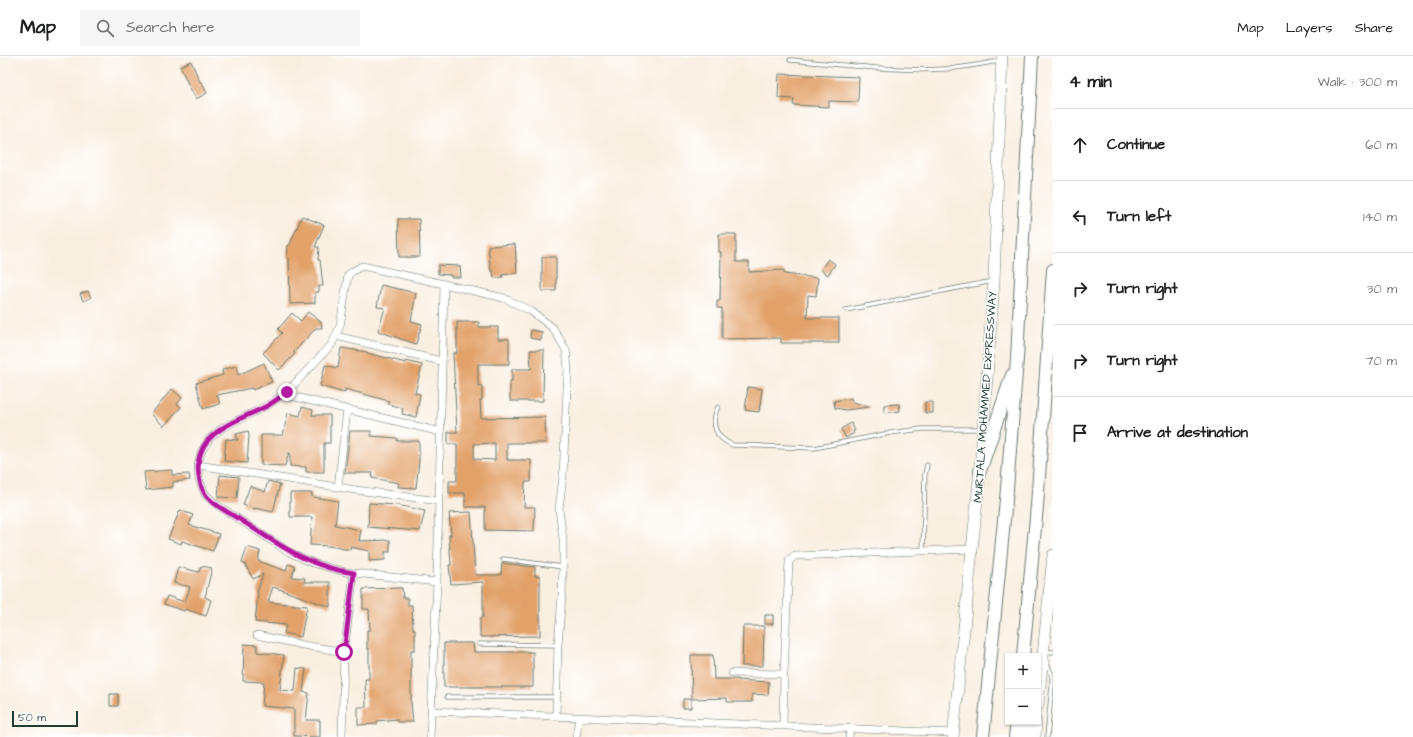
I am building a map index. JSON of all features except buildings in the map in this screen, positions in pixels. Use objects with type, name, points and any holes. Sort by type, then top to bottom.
[{"type":"highway","points":[[983,737],[1007,497],[1018,359],[1032,56]]},
{"type":"highway","name":"MURTALA MOHAMMED EXPRESSWAY","points":[[954,735],[980,471],[994,280],[1002,58]]},
{"type":"highway","points":[[1023,653],[1037,498],[1053,270]]},
{"type":"highway","points":[[980,471],[1018,359]]},
{"type":"highway","points":[[1040,689],[1046,653],[1053,555]]},
{"type":"highway","points":[[1015,737],[1017,725]]},
{"type":"highway","points":[[1025,725],[1026,737]]},
{"type":"highway","points":[[1035,737],[1036,725]]},
{"type":"street","points":[[437,582],[345,572],[313,563],[289,552],[217,505],[205,494],[200,479],[198,465],[201,452],[209,439],[222,428],[268,405],[283,394],[305,374],[332,344],[340,326],[348,275],[362,266],[504,298],[531,311],[553,328],[566,350],[568,368],[563,476],[559,509],[563,539],[563,567],[558,645],[556,716]]},
{"type":"street","points":[[430,737],[437,582],[444,284]]},
{"type":"street","points":[[336,336],[442,361]]},
{"type":"street","points":[[283,394],[441,432]]},
{"type":"street","points":[[338,487],[348,410]]},
{"type":"street","points":[[198,465],[439,501]]},
{"type":"street","points":[[783,726],[789,561],[794,556],[972,549]]},
{"type":"street","points":[[342,737],[344,652],[354,573]]},
{"type":"street","points":[[257,635],[344,652]]},
{"type":"street","points":[[732,673],[784,674]]},
{"type":"street","points":[[431,711],[850,728],[954,735]]},
{"type":"street","points":[[576,737],[578,717]]},
{"type":"street","points":[[850,728],[850,737]]},
{"type":"lane","points":[[790,60],[883,68],[945,69],[1002,58]]},
{"type":"lane","points":[[846,310],[994,280]]},
{"type":"lane","points":[[718,407],[715,413],[715,428],[719,436],[733,445],[814,448],[890,433],[922,429],[983,429]]},
{"type":"lane","points":[[923,551],[925,474],[927,465]]},
{"type":"lane","points":[[503,560],[563,567]]},
{"type":"lane","points":[[479,644],[558,645]]},
{"type":"lane","points":[[1046,653],[1052,675],[1047,737]]},
{"type":"lane","points":[[447,697],[556,697]]},
{"type":"route","points":[[287,392],[268,405],[222,428],[209,439],[201,452],[198,465],[200,479],[205,494],[217,505],[289,552],[313,563],[354,573],[344,652]]}]
